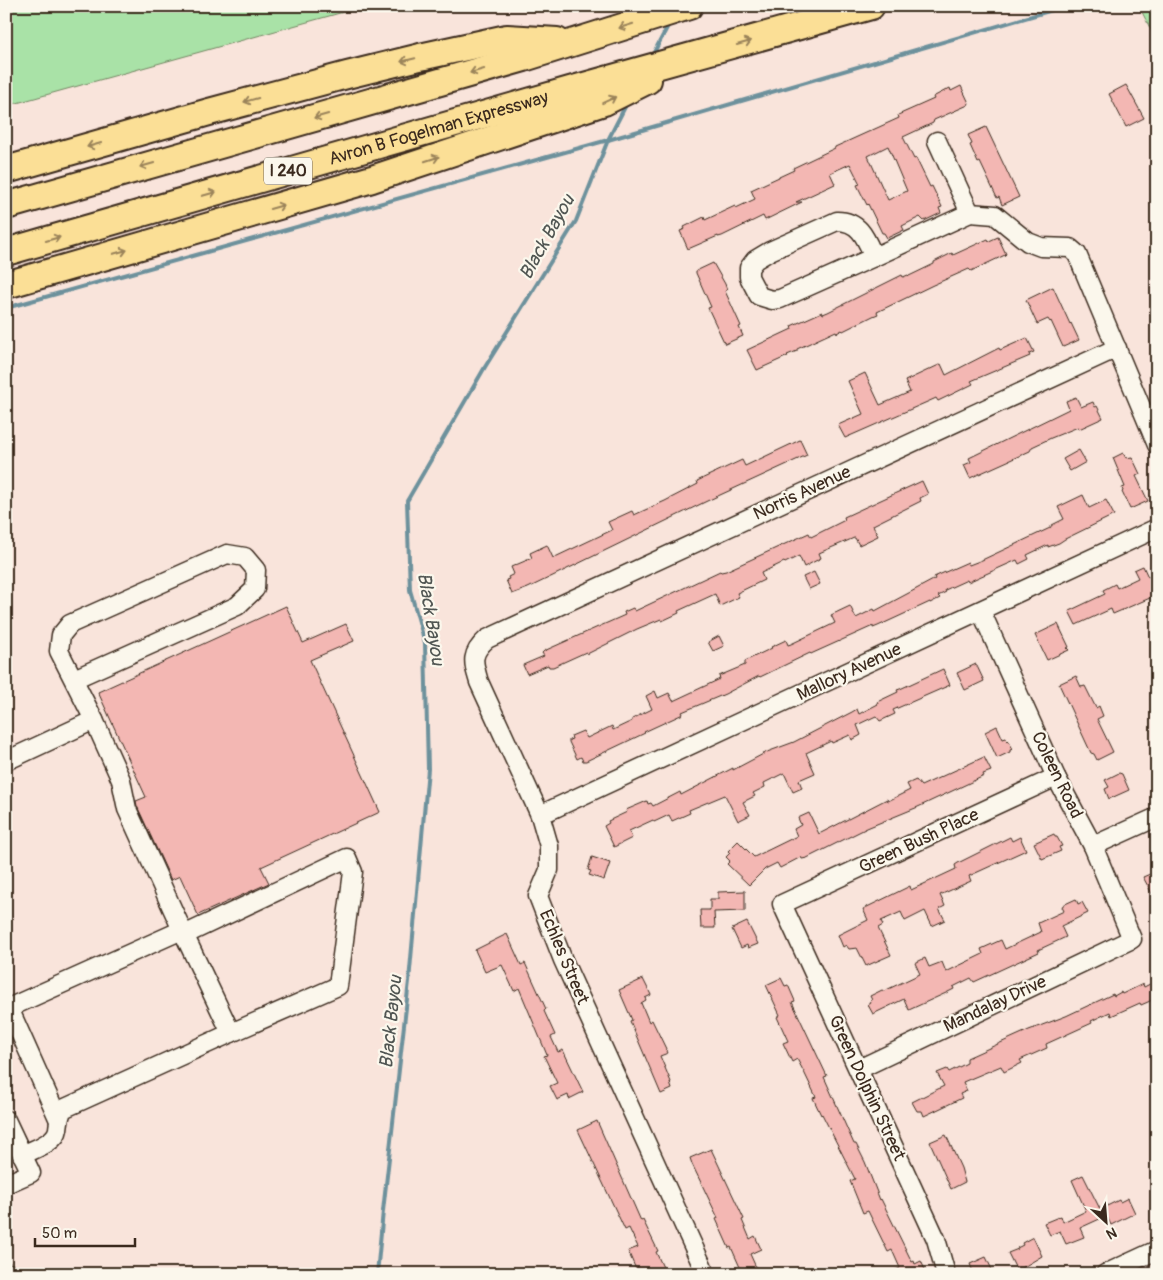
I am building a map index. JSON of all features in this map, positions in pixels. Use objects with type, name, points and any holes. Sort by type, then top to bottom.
[{"type":"highway","name":"I 240","points":[[6,206],[524,58],[690,6]]},
{"type":"highway","name":"Avron B Fogelman Expressway","points":[[6,252],[570,90],[871,6]]},
{"type":"highway","points":[[6,170],[263,97],[420,57],[507,38],[584,38]]},
{"type":"highway","points":[[6,285],[341,189],[563,116],[604,102],[697,56]]},
{"type":"street","points":[[937,141],[970,213]]},
{"type":"street","points":[[874,257],[867,242],[852,222],[837,221],[778,247],[755,260],[750,268],[749,277],[759,296],[772,300],[780,299],[874,257],[970,213],[995,215],[1028,242],[1041,247],[1070,248],[1077,254],[1117,348],[1151,416],[1157,444]]},
{"type":"street","name":"Norris Avenue","points":[[487,639],[1117,348]]},
{"type":"street","name":"Mallory Avenue","points":[[540,815],[1157,528]]},
{"type":"street","points":[[74,679],[237,606],[255,589],[256,570],[245,557],[227,554],[70,624],[61,635],[59,651],[94,720],[121,780],[127,809],[231,1033]]},
{"type":"street","name":"Coleen Road","points":[[981,611],[1056,777],[1093,846],[1132,939]]},
{"type":"street","name":"Echles Street","points":[[487,639],[477,648],[473,664],[479,682],[540,815],[549,846],[549,870],[538,896],[563,960],[706,1274]]},
{"type":"street","points":[[6,761],[94,720]]},
{"type":"street","name":"Green Bush Place","points":[[782,904],[1056,777]]},
{"type":"street","points":[[1093,846],[1157,817]]},
{"type":"street","points":[[15,1148],[54,1138],[58,1131],[58,1118],[8,1008],[347,858],[353,872],[338,986],[63,1110],[58,1118]]},
{"type":"street","name":"Green Dolphin Street","points":[[782,904],[936,1239],[946,1274]]},
{"type":"street","name":"Mandalay Drive","points":[[859,1069],[1132,939]]},
{"type":"street","points":[[6,1120],[15,1148],[31,1173],[6,1184]]},
{"type":"street","points":[[1105,1274],[1157,1250]]},
{"type":"green space","points":[[6,6],[365,6],[6,106]]},
{"type":"green space","points":[[1139,6],[1157,6],[1157,42]]},
{"type":"building","points":[[1126,85],[1144,118],[1126,127],[1109,94]]},
{"type":"building","points":[[961,86],[969,103],[968,105],[934,120],[933,123],[903,137],[930,187],[932,186],[942,207],[939,208],[941,213],[924,221],[920,217],[902,226],[904,230],[887,238],[882,233],[857,185],[860,184],[850,164],[830,173],[835,184],[796,202],[802,202],[765,220],[763,216],[722,236],[688,249],[680,231],[685,229],[684,227],[704,217],[705,220],[755,199],[751,190],[794,170],[793,168],[835,147],[899,118],[898,115],[934,99],[933,97],[950,88],[951,91]],"holes":[[[888,146],[907,191],[888,200],[868,156]]]},
{"type":"building","points":[[986,127],[1019,197],[1002,205],[970,145],[972,144],[968,135]]},
{"type":"building","points":[[998,237],[1005,255],[971,271],[969,269],[933,285],[843,331],[837,333],[836,331],[757,370],[747,350],[792,329],[791,326],[822,312],[823,314],[828,312],[902,275],[903,277],[909,276],[952,253],[953,255],[988,239],[989,241]]},
{"type":"building","points":[[713,263],[725,284],[727,290],[725,291],[741,326],[739,327],[743,336],[725,344],[708,308],[711,307],[696,273],[696,271]]},
{"type":"building","points":[[1053,287],[1079,340],[1063,347],[1051,321],[1048,319],[1037,324],[1026,300]]},
{"type":"building","points":[[1027,338],[1034,352],[1029,354],[1030,356],[971,381],[973,384],[938,401],[936,398],[845,438],[838,425],[863,414],[848,381],[865,373],[880,405],[910,392],[905,381],[941,364],[946,375],[999,348],[1000,350]]},
{"type":"building","points":[[1076,397],[1081,407],[1093,402],[1103,418],[1079,429],[1078,427],[1051,438],[1032,447],[1030,451],[970,478],[964,465],[971,462],[969,458],[1069,409],[1066,401]]},
{"type":"building","points":[[800,440],[807,455],[512,594],[506,580],[514,574],[511,567],[532,558],[530,553],[547,545],[553,558],[612,530],[608,522],[632,511],[634,515],[665,501],[698,484],[697,481],[742,460],[745,466]]},
{"type":"building","points":[[1079,450],[1086,462],[1070,471],[1063,459]]},
{"type":"building","points":[[1123,453],[1126,458],[1132,457],[1140,474],[1136,476],[1148,501],[1130,509],[1122,492],[1122,488],[1125,487],[1113,458]]},
{"type":"building","points":[[922,481],[928,494],[920,498],[921,501],[873,525],[878,536],[859,545],[854,538],[819,553],[821,558],[804,567],[799,556],[761,573],[764,580],[737,593],[739,597],[720,606],[715,594],[678,611],[679,613],[662,621],[661,619],[637,629],[587,654],[586,652],[553,667],[548,665],[527,674],[523,665],[544,656],[542,653],[544,651],[625,615],[624,612],[633,608],[635,611],[720,571],[726,571],[809,533],[811,537],[845,520],[844,517]]},
{"type":"building","points":[[1083,495],[1089,508],[1106,500],[1114,515],[1059,543],[1048,547],[1048,545],[1027,555],[1029,559],[1019,564],[1017,560],[945,590],[946,592],[938,596],[940,598],[930,603],[759,676],[725,694],[682,712],[683,714],[586,761],[583,761],[581,757],[577,759],[569,742],[572,739],[571,736],[583,731],[587,738],[612,726],[613,730],[632,721],[632,719],[652,709],[646,696],[655,691],[658,698],[669,693],[673,701],[720,679],[719,676],[745,665],[745,661],[771,647],[786,640],[788,645],[791,644],[835,623],[831,615],[850,606],[856,618],[874,609],[875,611],[935,579],[934,577],[968,562],[969,565],[982,560],[1050,528],[1064,519],[1058,507]]},
{"type":"building","points":[[1143,566],[1148,577],[1157,573],[1157,595],[1113,614],[1111,609],[1076,625],[1069,611],[1105,594],[1103,590],[1115,584],[1117,588],[1138,578],[1134,570]]},
{"type":"building","points":[[814,572],[820,584],[809,589],[803,577]]},
{"type":"building","points":[[286,606],[303,643],[346,624],[354,641],[310,660],[380,812],[261,867],[269,883],[198,915],[180,876],[171,880],[137,806],[136,801],[146,797],[98,692]]},
{"type":"building","points":[[1058,624],[1069,650],[1047,660],[1035,635]]},
{"type":"building","points":[[719,636],[724,646],[713,651],[708,642]]},
{"type":"building","points":[[976,664],[984,681],[965,690],[957,673]]},
{"type":"building","points":[[943,669],[950,685],[893,710],[895,714],[880,721],[876,716],[857,725],[861,735],[852,740],[850,735],[832,743],[831,741],[806,753],[815,773],[799,780],[802,788],[793,792],[784,773],[764,783],[765,787],[753,793],[755,796],[743,802],[750,815],[738,821],[725,795],[689,810],[690,813],[672,821],[669,815],[629,831],[632,838],[614,847],[604,826],[609,823],[608,821],[627,812],[626,810],[647,801],[648,804],[651,803],[653,806],[680,792],[681,795],[767,752],[794,742],[857,709],[859,714],[878,704],[877,702],[898,692],[897,690]]},
{"type":"building","points":[[1076,676],[1081,687],[1085,686],[1096,708],[1099,706],[1103,716],[1097,719],[1113,752],[1097,760],[1094,754],[1091,753],[1059,684]]},
{"type":"building","points":[[997,726],[1003,739],[1006,738],[1008,740],[1013,749],[997,758],[985,732]]},
{"type":"building","points":[[984,757],[991,771],[983,774],[984,776],[918,807],[867,828],[807,858],[802,859],[801,857],[780,868],[777,863],[765,869],[749,885],[727,864],[730,861],[726,857],[730,853],[728,851],[738,841],[754,857],[797,836],[794,829],[801,825],[798,818],[809,813],[819,834],[887,799],[888,801],[910,790],[907,784],[916,780],[921,786]]},
{"type":"building","points":[[1119,773],[1122,774],[1129,790],[1109,799],[1105,789],[1109,787],[1105,780]]},
{"type":"building","points":[[1054,834],[1062,846],[1059,847],[1061,851],[1042,859],[1034,843]]},
{"type":"building","points":[[1010,837],[1012,841],[1020,837],[1026,850],[969,876],[971,881],[940,895],[945,906],[939,909],[945,920],[932,926],[925,911],[905,921],[901,912],[881,921],[883,925],[878,928],[891,955],[866,966],[857,948],[849,949],[846,945],[843,947],[838,935],[868,920],[863,909],[910,886],[911,890],[956,869],[955,865],[958,863]]},
{"type":"building","points":[[592,857],[610,863],[604,880],[589,875],[591,871],[588,870]]},
{"type":"building","points":[[1157,871],[1157,903],[1143,877]]},
{"type":"building","points":[[745,891],[745,911],[714,912],[715,928],[701,928],[700,910],[710,910],[710,899],[718,899],[718,892]]},
{"type":"building","points":[[1076,899],[1078,904],[1082,902],[1088,913],[1061,926],[1066,937],[1038,950],[1039,952],[974,982],[971,978],[953,987],[954,989],[909,1010],[904,999],[873,1014],[868,1005],[872,1000],[870,996],[920,974],[915,963],[925,958],[929,967],[942,962],[946,972],[983,954],[981,949],[1001,940],[1005,949],[1041,932],[1038,923],[1064,911],[1063,905]]},
{"type":"building","points":[[747,922],[758,944],[748,948],[747,945],[741,948],[732,929]]},
{"type":"building","points":[[507,934],[521,965],[525,963],[546,1009],[544,1011],[555,1035],[551,1037],[558,1052],[563,1050],[583,1092],[569,1099],[568,1095],[557,1100],[550,1086],[557,1083],[544,1056],[547,1055],[519,988],[514,991],[502,965],[485,972],[475,950]]},
{"type":"building","points":[[781,978],[785,986],[788,985],[795,1001],[792,1002],[827,1076],[824,1077],[854,1144],[856,1144],[865,1162],[880,1200],[912,1262],[914,1261],[915,1264],[921,1261],[927,1274],[888,1274],[900,1268],[892,1250],[888,1252],[868,1211],[863,1213],[850,1181],[855,1179],[821,1115],[813,1098],[816,1097],[804,1072],[797,1059],[792,1062],[783,1043],[788,1041],[777,1017],[780,1015],[766,985]]},
{"type":"building","points":[[643,979],[651,995],[641,1003],[649,1022],[652,1020],[668,1053],[660,1056],[672,1089],[661,1094],[619,990]]},
{"type":"building","points":[[1152,983],[1157,992],[1157,998],[1141,1005],[1140,1003],[1111,1016],[1110,1012],[1091,1021],[1092,1023],[1046,1044],[1047,1048],[1020,1060],[1022,1063],[1004,1072],[1001,1066],[963,1082],[967,1091],[960,1094],[962,1098],[924,1116],[922,1111],[917,1111],[912,1102],[944,1086],[937,1073],[947,1069],[949,1072],[967,1063],[967,1058],[1113,994],[1114,996],[1121,992],[1122,994],[1143,984],[1144,987]]},
{"type":"building","points":[[597,1121],[641,1221],[643,1220],[658,1251],[656,1252],[666,1274],[638,1274],[628,1251],[638,1247],[629,1228],[625,1230],[578,1130]]},
{"type":"building","points":[[946,1135],[961,1168],[965,1182],[951,1189],[930,1142]]},
{"type":"building","points":[[711,1149],[744,1219],[742,1220],[750,1239],[755,1236],[761,1249],[750,1254],[759,1274],[743,1274],[731,1247],[729,1248],[716,1219],[718,1218],[692,1164],[690,1158]]},
{"type":"building","points":[[1083,1175],[1104,1217],[1080,1228],[1084,1237],[1066,1244],[1060,1231],[1050,1235],[1044,1223],[1061,1216],[1063,1222],[1086,1211],[1072,1180]]},
{"type":"building","points":[[1128,1198],[1135,1213],[1111,1225],[1103,1208]]},
{"type":"building","points":[[1033,1237],[1042,1256],[1022,1268],[1016,1269],[1008,1253],[1018,1249],[1023,1245],[1022,1243]]},
{"type":"building","points":[[986,1257],[994,1274],[974,1274],[970,1264]]},
{"type":"waterway","points":[[6,308],[608,140],[1066,6]]},
{"type":"waterway","name":"Black Bayou","points":[[651,58],[669,24]]},
{"type":"waterway","name":"Black Bayou","points":[[377,1274],[409,981],[428,769],[425,643],[410,590],[407,501],[485,367],[576,221],[608,140],[628,101]]}]
